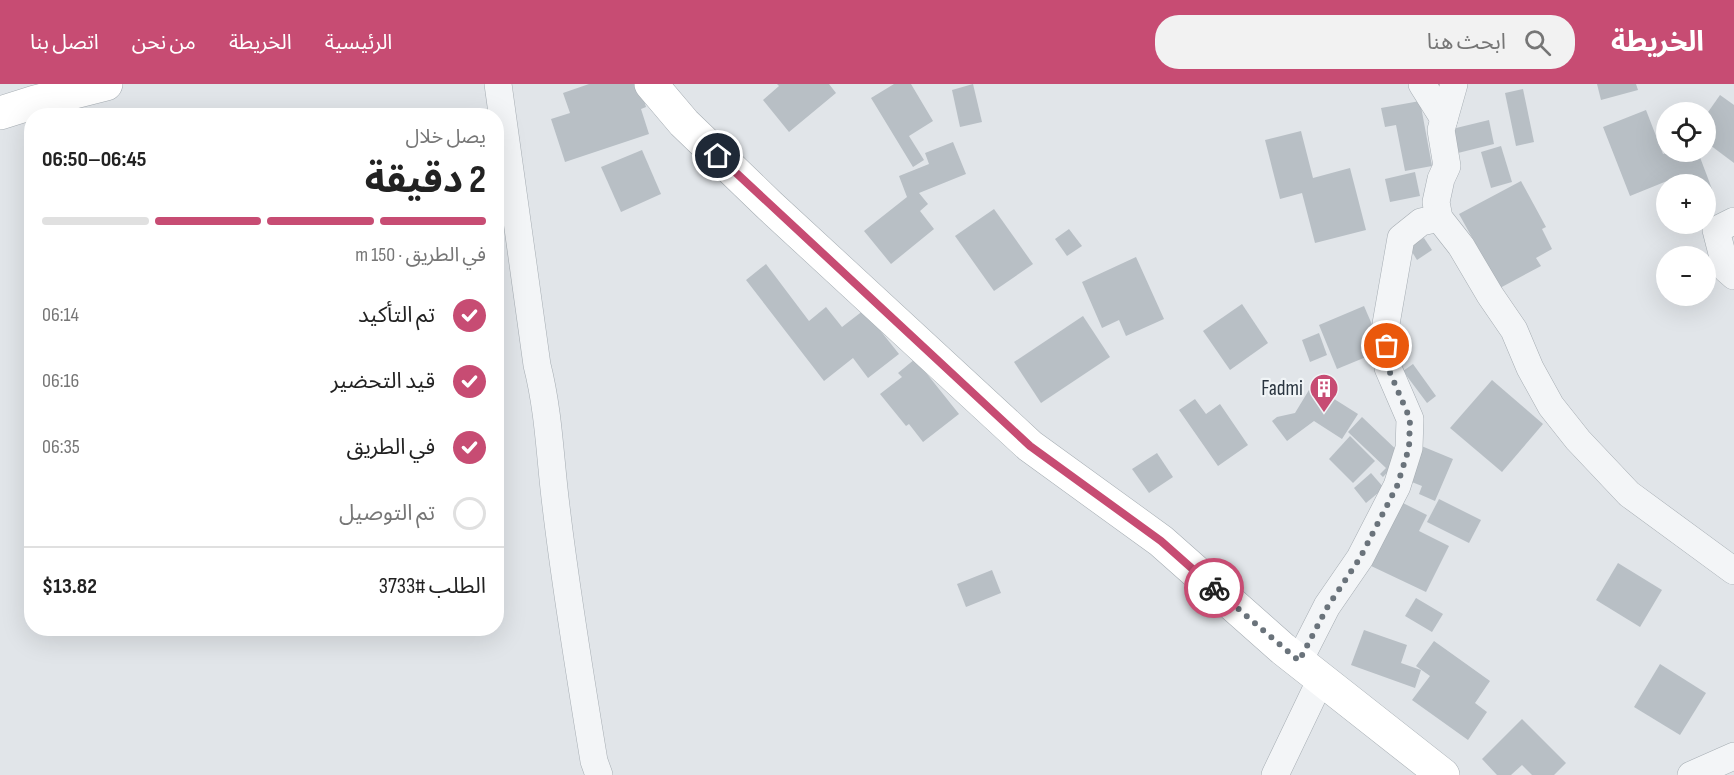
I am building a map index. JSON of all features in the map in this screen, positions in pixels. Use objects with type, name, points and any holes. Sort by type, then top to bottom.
[{"type":"street","points":[[0,113],[106,84]]},
{"type":"street","points":[[498,84],[501,108]]},
{"type":"street","points":[[651,84],[684,123],[769,205],[1030,446],[1161,541],[1310,670],[1443,775]]},
{"type":"street","points":[[1422,84],[1444,119]]},
{"type":"street","points":[[1454,84],[1441,130],[1447,166],[1441,179],[1436,202],[1439,218],[1461,246],[1514,330],[1530,368],[1551,406],[1578,440],[1629,494],[1734,571]]},
{"type":"street","points":[[504,127],[537,365],[546,398],[556,506],[579,671],[594,761],[599,775]]},
{"type":"street","points":[[1275,775],[1310,670],[1328,606],[1360,558],[1397,486],[1409,448],[1410,419],[1388,368],[1386,324],[1401,238],[1421,222],[1439,218]]},
{"type":"street","points":[[1734,220],[1716,230],[1726,269],[1734,276]]},
{"type":"street","points":[[1691,775],[1734,756]]},
{"type":"building","points":[[589,84],[639,84],[646,107],[641,109],[649,134],[565,162],[551,119],[570,113],[563,93]]},
{"type":"building","points":[[777,84],[829,84],[836,93],[789,132],[763,100],[779,86]]},
{"type":"building","points":[[894,84],[911,84],[933,121],[909,136],[924,160],[913,167],[871,98]]},
{"type":"building","points":[[973,84],[982,122],[960,127],[952,90]]},
{"type":"building","points":[[1597,84],[1636,84],[1638,90],[1601,100]]},
{"type":"building","points":[[1523,89],[1534,142],[1516,146],[1505,93]]},
{"type":"building","points":[[1720,95],[1734,105],[1734,163],[1716,150],[1715,102]]},
{"type":"building","points":[[1420,101],[1432,166],[1405,171],[1396,125],[1385,127],[1381,108]]},
{"type":"building","points":[[1646,110],[1656,136],[1656,162],[1702,162],[1706,174],[1656,174],[1656,185],[1630,196],[1603,127]]},
{"type":"building","points":[[1489,120],[1494,144],[1458,153],[1452,129]]},
{"type":"building","points":[[1301,131],[1313,178],[1350,168],[1366,230],[1315,243],[1302,193],[1280,199],[1265,140]]},
{"type":"building","points":[[953,142],[966,174],[919,193],[928,204],[920,211],[934,229],[891,264],[864,231],[907,197],[899,176],[929,164],[925,153]]},
{"type":"building","points":[[1501,146],[1512,182],[1491,188],[1481,152]]},
{"type":"building","points":[[642,150],[661,194],[621,212],[601,167]]},
{"type":"building","points":[[1415,172],[1420,196],[1390,202],[1385,179]]},
{"type":"building","points":[[1521,181],[1546,227],[1542,229],[1552,249],[1536,258],[1541,266],[1500,288],[1459,214]]},
{"type":"building","points":[[994,209],[1033,264],[994,291],[955,236]]},
{"type":"building","points":[[1069,229],[1082,246],[1067,256],[1055,239]]},
{"type":"building","points":[[1424,238],[1432,250],[1417,260],[1409,247]]},
{"type":"building","points":[[1136,257],[1164,319],[1126,336],[1119,320],[1102,328],[1082,282]]},
{"type":"building","points":[[766,264],[809,321],[826,307],[842,327],[864,310],[899,354],[868,378],[853,358],[824,381],[746,280]]},
{"type":"building","points":[[1242,304],[1268,343],[1230,370],[1203,331]]},
{"type":"building","points":[[1364,306],[1383,350],[1337,369],[1319,325]]},
{"type":"building","points":[[1083,316],[1110,357],[1041,403],[1014,362]]},
{"type":"building","points":[[1319,333],[1327,355],[1310,362],[1302,340]]},
{"type":"building","points":[[915,359],[959,414],[923,442],[909,424],[906,426],[880,394],[902,377],[898,373]]},
{"type":"building","points":[[1413,364],[1436,396],[1427,403],[1403,371]]},
{"type":"building","points":[[1492,380],[1543,424],[1502,472],[1450,428]]},
{"type":"building","name":"Fadmi","points":[[1312,385],[1358,414],[1342,439],[1314,421],[1287,441],[1272,421],[1277,417],[1295,413]]},
{"type":"building","points":[[1195,399],[1206,414],[1220,404],[1248,445],[1218,466],[1179,410]]},
{"type":"building","points":[[1362,417],[1403,456],[1383,477],[1380,474],[1386,468],[1348,432]]},
{"type":"building","points":[[1350,436],[1375,461],[1353,483],[1329,459]]},
{"type":"building","points":[[1419,445],[1453,459],[1435,501],[1419,494],[1422,486],[1404,479]]},
{"type":"building","points":[[1157,453],[1173,477],[1149,493],[1132,469]]},
{"type":"building","points":[[1371,473],[1384,488],[1366,503],[1354,488]]},
{"type":"building","points":[[1395,499],[1427,515],[1419,531],[1449,546],[1426,592],[1369,565]]},
{"type":"building","points":[[1439,499],[1481,520],[1469,543],[1427,522]]},
{"type":"building","points":[[1618,563],[1662,590],[1640,627],[1596,600]]},
{"type":"building","points":[[992,570],[1001,593],[966,607],[957,584]]},
{"type":"building","points":[[1416,598],[1443,614],[1432,632],[1405,616]]},
{"type":"building","points":[[1364,630],[1407,645],[1401,663],[1421,670],[1415,688],[1351,665]]},
{"type":"building","points":[[1434,641],[1490,681],[1475,703],[1487,712],[1468,740],[1412,700],[1430,676],[1416,666]]},
{"type":"building","points":[[1660,664],[1706,693],[1680,735],[1634,707]]},
{"type":"building","points":[[1522,719],[1566,763],[1554,775],[1532,775],[1522,765],[1511,775],[1497,775],[1482,759]]},
{"type":"way so far","points":[[1214,588],[1299,661],[1328,606],[1360,558],[1397,486],[1409,448],[1410,419],[1388,368],[1387,346]]},
{"type":"place","name":"Fadmi","points":[[1324,414]]},
{"type":"route","points":[[718,156],[1030,446],[1161,541],[1214,588]]}]
